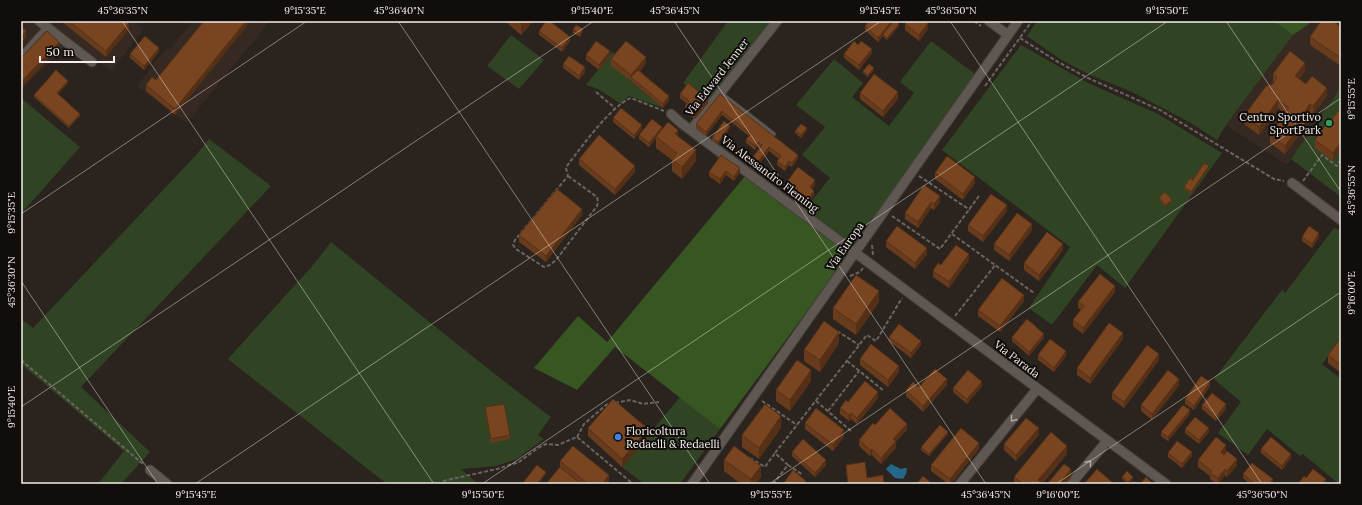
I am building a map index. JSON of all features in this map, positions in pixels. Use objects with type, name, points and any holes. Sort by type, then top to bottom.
[{"type":"street","name":"Via Edward Jenner","points":[[690,130],[777,21]]},
{"type":"street","points":[[989,21],[1008,35]]},
{"type":"street","name":"Via Europa","points":[[692,484],[1018,21]]},
{"type":"street","points":[[43,24],[92,62]]},
{"type":"street","name":"Via Alessandro Fleming","points":[[671,114],[690,130],[855,252]]},
{"type":"street","points":[[1295,185],[1341,220]]},
{"type":"street","name":"Via Parada","points":[[855,252],[1166,484]]},
{"type":"street","points":[[960,484],[1037,389]]},
{"type":"street","points":[[1071,484],[1107,441]]},
{"type":"street","points":[[150,470],[167,484]]},
{"type":"lane","points":[[21,55],[43,24]]},
{"type":"lane","points":[[720,93],[773,134]]},
{"type":"path","points":[[1020,38],[1058,62],[1088,78],[1160,110],[1274,179],[1295,185],[1322,155],[1337,166],[1341,159]]},
{"type":"path","points":[[596,92],[615,108]]},
{"type":"path","points":[[568,176],[515,240],[513,245],[516,249],[544,267],[550,265],[556,260],[597,206],[598,202],[597,197],[568,176],[566,168],[569,163],[615,108],[631,98],[671,114]]},
{"type":"path","points":[[919,176],[970,210]]},
{"type":"path","points":[[891,216],[940,249],[980,196]]},
{"type":"path","points":[[952,234],[996,264],[1034,293]]},
{"type":"path","points":[[950,323],[996,264]]},
{"type":"path","points":[[750,458],[765,467],[867,335],[876,341],[906,290]]},
{"type":"path","points":[[832,328],[859,345]]},
{"type":"path","points":[[21,360],[150,470]]},
{"type":"path","points":[[847,361],[884,391]]},
{"type":"path","points":[[828,411],[859,371]]},
{"type":"path","points":[[443,481],[497,469],[519,462],[546,444],[558,445],[577,437],[584,424],[606,405],[630,400],[643,404],[660,402]]},
{"type":"path","points":[[762,401],[797,425]]},
{"type":"path","points":[[816,401],[851,431]]},
{"type":"path","points":[[577,437],[632,484]]},
{"type":"path","points":[[775,453],[788,466],[803,475]]},
{"type":"path","points":[[773,484],[788,466]]},
{"type":"shaded area","points":[[21,21],[30,21],[64,48],[21,90]]},
{"type":"shaded area","points":[[47,21],[134,21],[144,29],[111,71]]},
{"type":"shaded area","points":[[193,21],[270,21],[187,123],[137,86],[166,48],[170,49]]},
{"type":"shaded area","points":[[1310,21],[1337,21],[1341,24],[1341,87],[1287,165],[1226,125],[1293,35],[1309,24]]},
{"type":"green space","points":[[728,21],[772,21],[708,103],[683,83]]},
{"type":"green space","points":[[1037,21],[1273,21],[1293,35],[1226,125],[1217,140],[1191,123],[1130,91],[1090,75],[1060,59],[1027,36]]},
{"type":"green space","points":[[1273,21],[1310,21],[1309,24],[1293,35]]},
{"type":"green space","points":[[511,35],[544,60],[519,89],[487,66]]},
{"type":"green space","points":[[931,41],[975,74],[854,247],[805,209],[830,178],[802,155],[825,127],[796,105],[834,59],[863,83],[852,97],[889,126],[914,93],[900,82]]},
{"type":"green space","points":[[1021,45],[1086,82],[1158,114],[1222,153],[1125,288],[1097,265],[1052,325],[1029,308],[1070,247],[942,150]]},
{"type":"green space","points":[[612,52],[618,56],[631,81],[663,108],[629,96],[621,104],[598,89],[586,85]]},
{"type":"green space","name":"Centro Sportivo SportPark","points":[[1341,87],[1341,197],[1291,159]]},
{"type":"green space","points":[[21,98],[80,147],[21,214]]},
{"type":"green space","points":[[209,139],[271,186],[81,387],[150,452],[121,484],[98,484],[124,451],[21,364],[21,319],[33,328],[197,154]]},
{"type":"green space","points":[[746,175],[850,253],[720,429],[615,347],[577,390],[534,368],[578,316],[607,342]]},
{"type":"green space","points":[[1334,228],[1341,230],[1341,340],[1322,364],[1341,379],[1341,484],[1339,484],[1303,454],[1300,456],[1267,429],[1248,455],[1218,433],[1241,402],[1214,379],[1282,290],[1285,293]]},
{"type":"green space","points":[[331,242],[468,353],[551,417],[538,435],[544,439],[517,459],[496,466],[461,469],[478,484],[387,484],[228,359],[314,264]]},
{"type":"green space","points":[[680,397],[720,429],[680,484],[644,484],[622,467]]},
{"type":"water","points":[[891,464],[901,469],[907,468],[903,479],[895,478],[886,469]]},
{"type":"building","points":[[69,21],[127,21],[129,23],[106,51]]},
{"type":"building","points":[[204,21],[246,21],[175,109],[146,85],[152,77],[156,80]]},
{"type":"building","points":[[546,21],[550,21],[570,37],[562,48],[539,31]]},
{"type":"building","points":[[869,21],[892,21],[878,38],[865,26]]},
{"type":"building","points":[[894,21],[899,24],[887,38],[883,34]]},
{"type":"building","points":[[907,21],[926,21],[928,23],[919,35],[905,24]]},
{"type":"building","points":[[1321,21],[1333,21],[1341,27],[1341,58],[1310,37]]},
{"type":"building","points":[[576,25],[583,29],[580,34],[573,30]]},
{"type":"building","points":[[21,27],[26,31],[21,37]]},
{"type":"building","points":[[47,31],[59,42],[21,82],[21,58]]},
{"type":"building","points":[[145,36],[159,48],[144,66],[130,54]]},
{"type":"building","points":[[596,41],[610,51],[599,65],[586,55]]},
{"type":"building","points":[[626,41],[646,57],[631,75],[611,59]]},
{"type":"building","points":[[854,41],[858,45],[861,41],[872,49],[859,65],[844,54]]},
{"type":"building","points":[[1290,51],[1305,63],[1295,76],[1306,84],[1312,76],[1327,88],[1313,106],[1310,104],[1305,111],[1305,119],[1285,146],[1270,135],[1289,108],[1278,100],[1259,127],[1244,116],[1266,86],[1273,84],[1277,77],[1273,74]]},
{"type":"building","points":[[569,56],[585,67],[579,76],[563,64]]},
{"type":"building","points":[[869,64],[874,68],[868,75],[863,71]]},
{"type":"building","points":[[56,70],[68,81],[57,93],[80,114],[69,126],[34,95]]},
{"type":"building","points":[[638,70],[669,96],[663,104],[631,77]]},
{"type":"building","points":[[874,74],[898,92],[883,111],[860,93]]},
{"type":"building","points":[[688,83],[708,99],[695,114],[685,106],[689,101],[680,94]]},
{"type":"building","points":[[720,94],[798,155],[792,163],[789,161],[785,167],[777,161],[781,156],[769,147],[754,167],[749,162],[762,145],[758,142],[755,146],[746,139],[751,134],[722,111],[706,132],[696,124]]},
{"type":"building","points":[[1341,107],[1341,142],[1333,153],[1315,140]]},
{"type":"building","points":[[621,108],[642,125],[634,135],[613,118]]},
{"type":"building","points":[[652,119],[662,127],[649,143],[639,135]]},
{"type":"building","points":[[724,121],[730,126],[718,142],[712,138]]},
{"type":"building","points":[[668,122],[678,130],[675,134],[696,150],[682,167],[672,160],[677,153],[656,137]]},
{"type":"building","points":[[801,124],[807,128],[801,135],[795,131]]},
{"type":"building","points":[[599,135],[635,166],[615,189],[579,159]]},
{"type":"building","points":[[721,155],[740,168],[734,177],[726,171],[720,179],[709,172]]},
{"type":"building","points":[[947,156],[975,177],[963,194],[935,173]]},
{"type":"building","points":[[1204,163],[1209,166],[1191,192],[1184,187],[1190,178],[1193,180]]},
{"type":"building","points":[[798,167],[815,180],[810,187],[814,191],[805,203],[788,189],[790,186],[786,183]]},
{"type":"building","points":[[924,185],[940,196],[934,204],[931,202],[918,222],[905,213]]},
{"type":"building","points":[[557,189],[582,209],[546,256],[519,235]]},
{"type":"building","points":[[1165,192],[1172,200],[1166,205],[1159,198]]},
{"type":"building","points":[[991,194],[1007,205],[983,236],[968,225]]},
{"type":"building","points":[[1017,213],[1032,224],[1009,255],[994,244]]},
{"type":"building","points":[[897,226],[927,248],[915,263],[886,241]]},
{"type":"building","points":[[1309,226],[1319,233],[1312,244],[1302,237]]},
{"type":"building","points":[[1047,232],[1063,244],[1039,275],[1024,263]]},
{"type":"building","points":[[956,245],[969,254],[949,282],[933,271],[938,263],[941,265]]},
{"type":"building","points":[[1100,274],[1115,286],[1083,328],[1073,320],[1084,306],[1078,302]]},
{"type":"building","points":[[856,275],[879,291],[856,324],[833,308]]},
{"type":"building","points":[[1002,278],[1024,295],[1000,326],[978,310]]},
{"type":"building","points":[[1027,319],[1044,334],[1029,352],[1012,337]]},
{"type":"building","points":[[824,321],[839,332],[820,360],[804,350]]},
{"type":"building","points":[[1109,323],[1123,333],[1090,378],[1077,368]]},
{"type":"building","points":[[899,324],[921,341],[911,353],[889,337]]},
{"type":"building","points":[[1341,338],[1341,365],[1328,355]]},
{"type":"building","points":[[1050,339],[1066,351],[1054,368],[1038,355]]},
{"type":"building","points":[[871,344],[899,366],[888,380],[860,359]]},
{"type":"building","points":[[1147,345],[1159,354],[1124,402],[1112,393]]},
{"type":"building","points":[[797,360],[811,370],[790,400],[776,390]]},
{"type":"building","points":[[935,369],[947,379],[923,406],[906,390],[913,382],[919,387]]},
{"type":"building","points":[[968,370],[982,382],[967,399],[953,388]]},
{"type":"building","points":[[1168,370],[1179,379],[1152,414],[1141,405]]},
{"type":"building","points":[[1201,376],[1210,382],[1194,406],[1185,399]]},
{"type":"building","points":[[865,381],[878,392],[857,418],[851,413],[849,415],[840,408],[846,400],[848,402]]},
{"type":"building","points":[[1212,393],[1226,404],[1216,417],[1202,405]]},
{"type":"building","name":"Floricoltura Redaelli & Redaelli","points":[[613,399],[648,429],[622,459],[588,428]]},
{"type":"building","points":[[504,404],[510,435],[491,439],[485,407]]},
{"type":"building","points":[[765,404],[781,416],[759,448],[742,435]]},
{"type":"building","points":[[1183,405],[1190,410],[1168,437],[1161,432]]},
{"type":"building","points":[[816,408],[844,430],[833,445],[805,423]]},
{"type":"building","points":[[890,408],[907,424],[893,439],[896,441],[881,458],[872,449],[870,450],[859,440],[873,423],[875,425]]},
{"type":"building","points":[[1195,417],[1209,428],[1199,440],[1185,429]]},
{"type":"building","points":[[1026,418],[1039,428],[1016,455],[1004,444]]},
{"type":"building","points":[[940,425],[948,432],[929,454],[921,447]]},
{"type":"building","points":[[961,428],[979,443],[950,479],[931,465]]},
{"type":"building","points":[[1051,432],[1067,446],[1038,480],[1042,484],[1023,484],[1014,477]]},
{"type":"building","points":[[1216,437],[1226,445],[1221,452],[1224,455],[1227,451],[1237,459],[1227,471],[1225,469],[1218,478],[1210,473],[1212,471],[1198,460]]},
{"type":"building","points":[[1271,437],[1291,454],[1282,466],[1261,449]]},
{"type":"building","points":[[803,439],[826,460],[815,473],[792,452]]},
{"type":"building","points":[[1177,441],[1192,452],[1182,464],[1168,453]]},
{"type":"building","points":[[573,446],[609,475],[602,484],[588,484],[560,461]]},
{"type":"building","points":[[734,446],[761,466],[751,479],[724,460]]},
{"type":"building","points":[[865,462],[867,478],[883,475],[884,484],[848,484],[846,465]]},
{"type":"building","points":[[1252,463],[1273,479],[1269,484],[1255,484],[1243,474]]},
{"type":"building","points":[[1064,464],[1071,469],[1059,484],[1047,484]]},
{"type":"building","points":[[537,465],[546,472],[537,484],[522,484]]},
{"type":"building","points":[[560,467],[581,484],[546,484]]},
{"type":"building","points":[[1097,469],[1114,484],[1084,484]]},
{"type":"building","points":[[1313,469],[1326,479],[1321,484],[1298,484],[1304,476],[1306,478]]},
{"type":"building","points":[[793,470],[806,481],[803,484],[783,484]]},
{"type":"building","points":[[1127,471],[1133,477],[1128,482],[1122,477]]},
{"type":"building","points":[[923,476],[932,484],[917,484]]},
{"type":"building","points":[[1146,477],[1153,484],[1140,484]]},
{"type":"place","name":"Centro Sportivo SportPark","points":[[1329,123]]},
{"type":"place","name":"Floricoltura Redaelli & Redaelli","points":[[618,437]]}]
